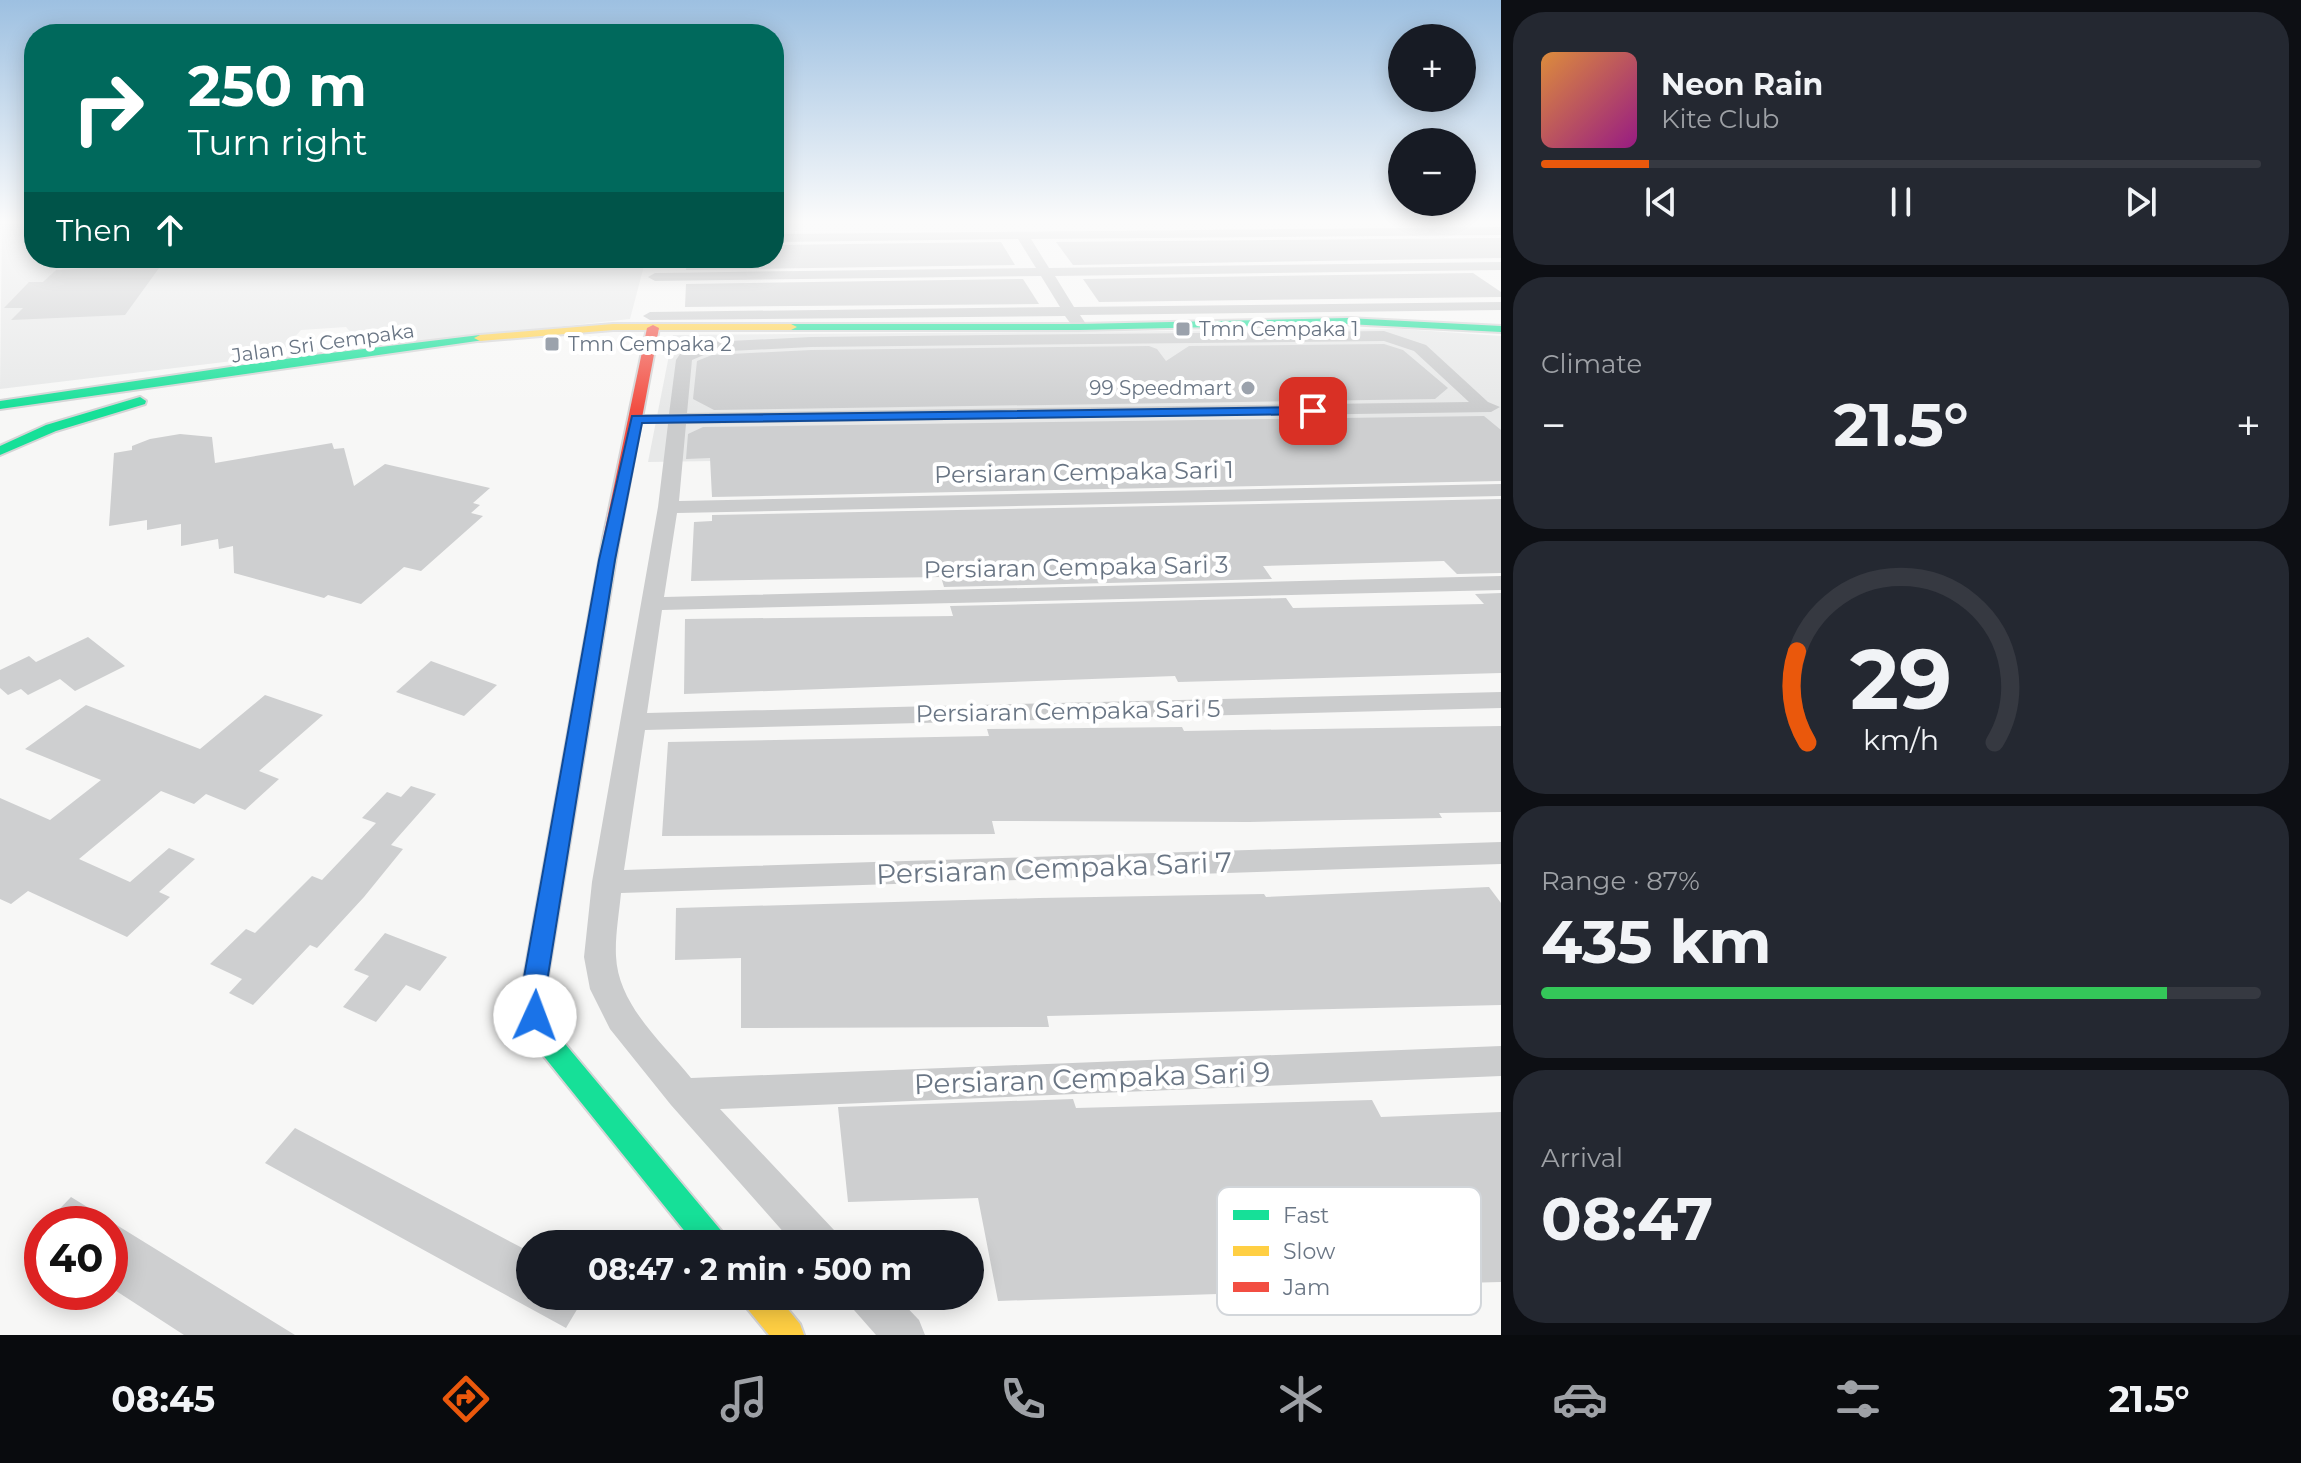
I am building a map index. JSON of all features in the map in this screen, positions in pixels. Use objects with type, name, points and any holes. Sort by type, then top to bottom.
[{"type":"street","points":[[655,285],[637,419],[607,560],[534,988],[535,1016],[547,1041],[702,1230]]},
{"type":"street","points":[[653,303],[878,285]]},
{"type":"street","points":[[1055,285],[1075,320]]},
{"type":"street","points":[[653,303],[1075,320],[1501,306]]},
{"type":"street","name":"Jalan Sri Cempaka","points":[[0,405],[143,382],[539,332],[640,326],[653,303]]},
{"type":"street","name":"Jalan Sri Cempaka","points":[[0,412],[527,339],[653,303],[809,336],[1137,339],[1156,333],[1374,321],[1501,329]]},
{"type":"street","name":"Jalan Sri Cempaka","points":[[679,419],[684,360],[688,354],[710,347],[809,336],[1075,320],[1184,338],[1370,335],[1399,339],[1420,348],[1493,407]]},
{"type":"street","points":[[0,451],[51,428],[140,401],[312,367]]},
{"type":"street","points":[[0,396],[143,382]]},
{"type":"street","points":[[637,419],[1493,407]]},
{"type":"street","points":[[679,419],[635,722],[607,882],[600,957],[606,989],[622,1019],[683,1094],[807,1230]]},
{"type":"street","name":"Persiaran Cempaka Sari 1","points":[[668,507],[1501,490]]},
{"type":"street","name":"Persiaran Cempaka Sari 3","points":[[652,604],[1501,583]]},
{"type":"street","name":"Persiaran Cempaka Sari 5","points":[[635,722],[1501,700]]},
{"type":"street","name":"Persiaran Cempaka Sari 7","points":[[607,882],[1501,853]]},
{"type":"street","name":"Persiaran Cempaka Sari 9","points":[[683,1094],[1501,1061]]},
{"type":"street","points":[[768,1310],[789,1335]]},
{"type":"street","points":[[881,1310],[904,1335]]},
{"type":"shaded area","points":[[1,285],[639,285],[630,319],[405,343],[358,341],[346,327],[301,330],[286,347],[259,358],[0,389]]},
{"type":"shaded area","points":[[1402,329],[1501,336],[1501,449],[648,462],[673,335]]},
{"type":"building","points":[[26,285],[147,285],[125,315],[11,320],[23,308],[4,308]]},
{"type":"building","points":[[686,285],[1027,285],[1039,304],[685,307]]},
{"type":"building","points":[[1087,285],[1491,285],[1501,292],[1501,297],[1099,302]]},
{"type":"building","points":[[1384,344],[1403,350],[1448,388],[1435,399],[714,410],[693,399],[697,361],[712,355],[811,350],[1149,346],[1157,349],[1166,361],[1189,346]]},
{"type":"building","points":[[1484,416],[1501,430],[1501,481],[712,497],[710,458],[686,459],[688,434],[703,427]]},
{"type":"building","points":[[180,434],[212,437],[215,463],[332,443],[334,449],[344,448],[354,486],[385,464],[490,488],[473,503],[480,505],[471,513],[483,516],[421,571],[404,567],[361,604],[328,595],[324,598],[234,573],[233,546],[219,549],[218,539],[181,546],[181,524],[147,530],[147,520],[109,526],[114,453],[132,450],[132,446],[150,439]]},
{"type":"building","points":[[1501,499],[1501,573],[1457,574],[1444,561],[1263,566],[1272,579],[944,587],[941,577],[691,581],[694,522],[712,521],[712,515]]},
{"type":"building","points":[[1501,593],[1501,673],[1178,682],[1175,676],[684,694],[685,619],[953,616],[950,606],[1286,598],[1293,608],[1484,604],[1475,594]]},
{"type":"building","points":[[88,637],[125,666],[75,691],[60,679],[28,695],[21,689],[8,695],[0,688],[0,670],[29,656],[36,662]]},
{"type":"building","points":[[431,661],[497,685],[464,716],[396,692]]},
{"type":"building","points":[[265,695],[323,715],[259,771],[279,779],[245,810],[206,794],[194,804],[161,791],[79,859],[130,882],[169,848],[195,859],[159,892],[170,897],[127,937],[28,891],[11,904],[0,899],[0,798],[50,820],[101,780],[25,749],[86,705],[200,749]]},
{"type":"building","points":[[1501,726],[1501,812],[1439,813],[1442,818],[1249,822],[992,821],[995,834],[662,836],[668,742],[989,736],[987,729],[1182,727],[1184,731]]},
{"type":"building","points":[[411,786],[436,794],[391,845],[403,849],[364,897],[317,948],[310,945],[253,1005],[229,993],[242,979],[210,964],[246,929],[255,933],[312,876],[322,880],[376,823],[362,818],[387,792],[401,797]]},
{"type":"building","points":[[1489,887],[1501,903],[1501,1005],[1047,1016],[1049,1027],[741,1028],[741,958],[675,960],[676,908],[1039,898],[1264,894],[1266,897]]},
{"type":"building","points":[[385,933],[447,957],[420,991],[406,985],[376,1022],[343,1007],[369,976],[354,970]]},
{"type":"building","points":[[1073,1099],[1076,1108],[1372,1100],[1381,1117],[1501,1112],[1501,1282],[1481,1283],[1481,1187],[1217,1187],[1217,1294],[998,1301],[978,1198],[848,1202],[838,1107]]},
{"type":"building","points":[[295,1128],[516,1245],[516,1301],[265,1163]]},
{"type":"building","points":[[71,1197],[86,1206],[62,1206]]},
{"type":"building","points":[[128,1232],[295,1335],[184,1335],[128,1299]]},
{"type":"building","points":[[533,1310],[577,1310],[566,1328]]},
{"type":"traffic: fast","points":[[791,327],[1080,327],[1347,321],[1501,329]]},
{"type":"traffic: fast","points":[[0,405],[480,338]]},
{"type":"traffic: fast","points":[[0,451],[51,428],[140,401]]},
{"type":"traffic: fast","points":[[611,539],[534,988],[535,1016],[547,1041],[702,1230]]},
{"type":"traffic: slow","points":[[480,338],[613,327],[791,327]]},
{"type":"traffic: slow","points":[[768,1310],[789,1335]]},
{"type":"traffic: jam","points":[[611,539],[653,328]]},
{"type":"place","name":"Tmn Cempaka 1","points":[[1183,329]]},
{"type":"place","name":"Tmn Cempaka 2","points":[[552,344]]},
{"type":"place","name":"99 Speedmart","points":[[1248,388]]},
{"type":"route","points":[[535,1016],[534,988],[607,560],[637,419],[1313,411]]}]
